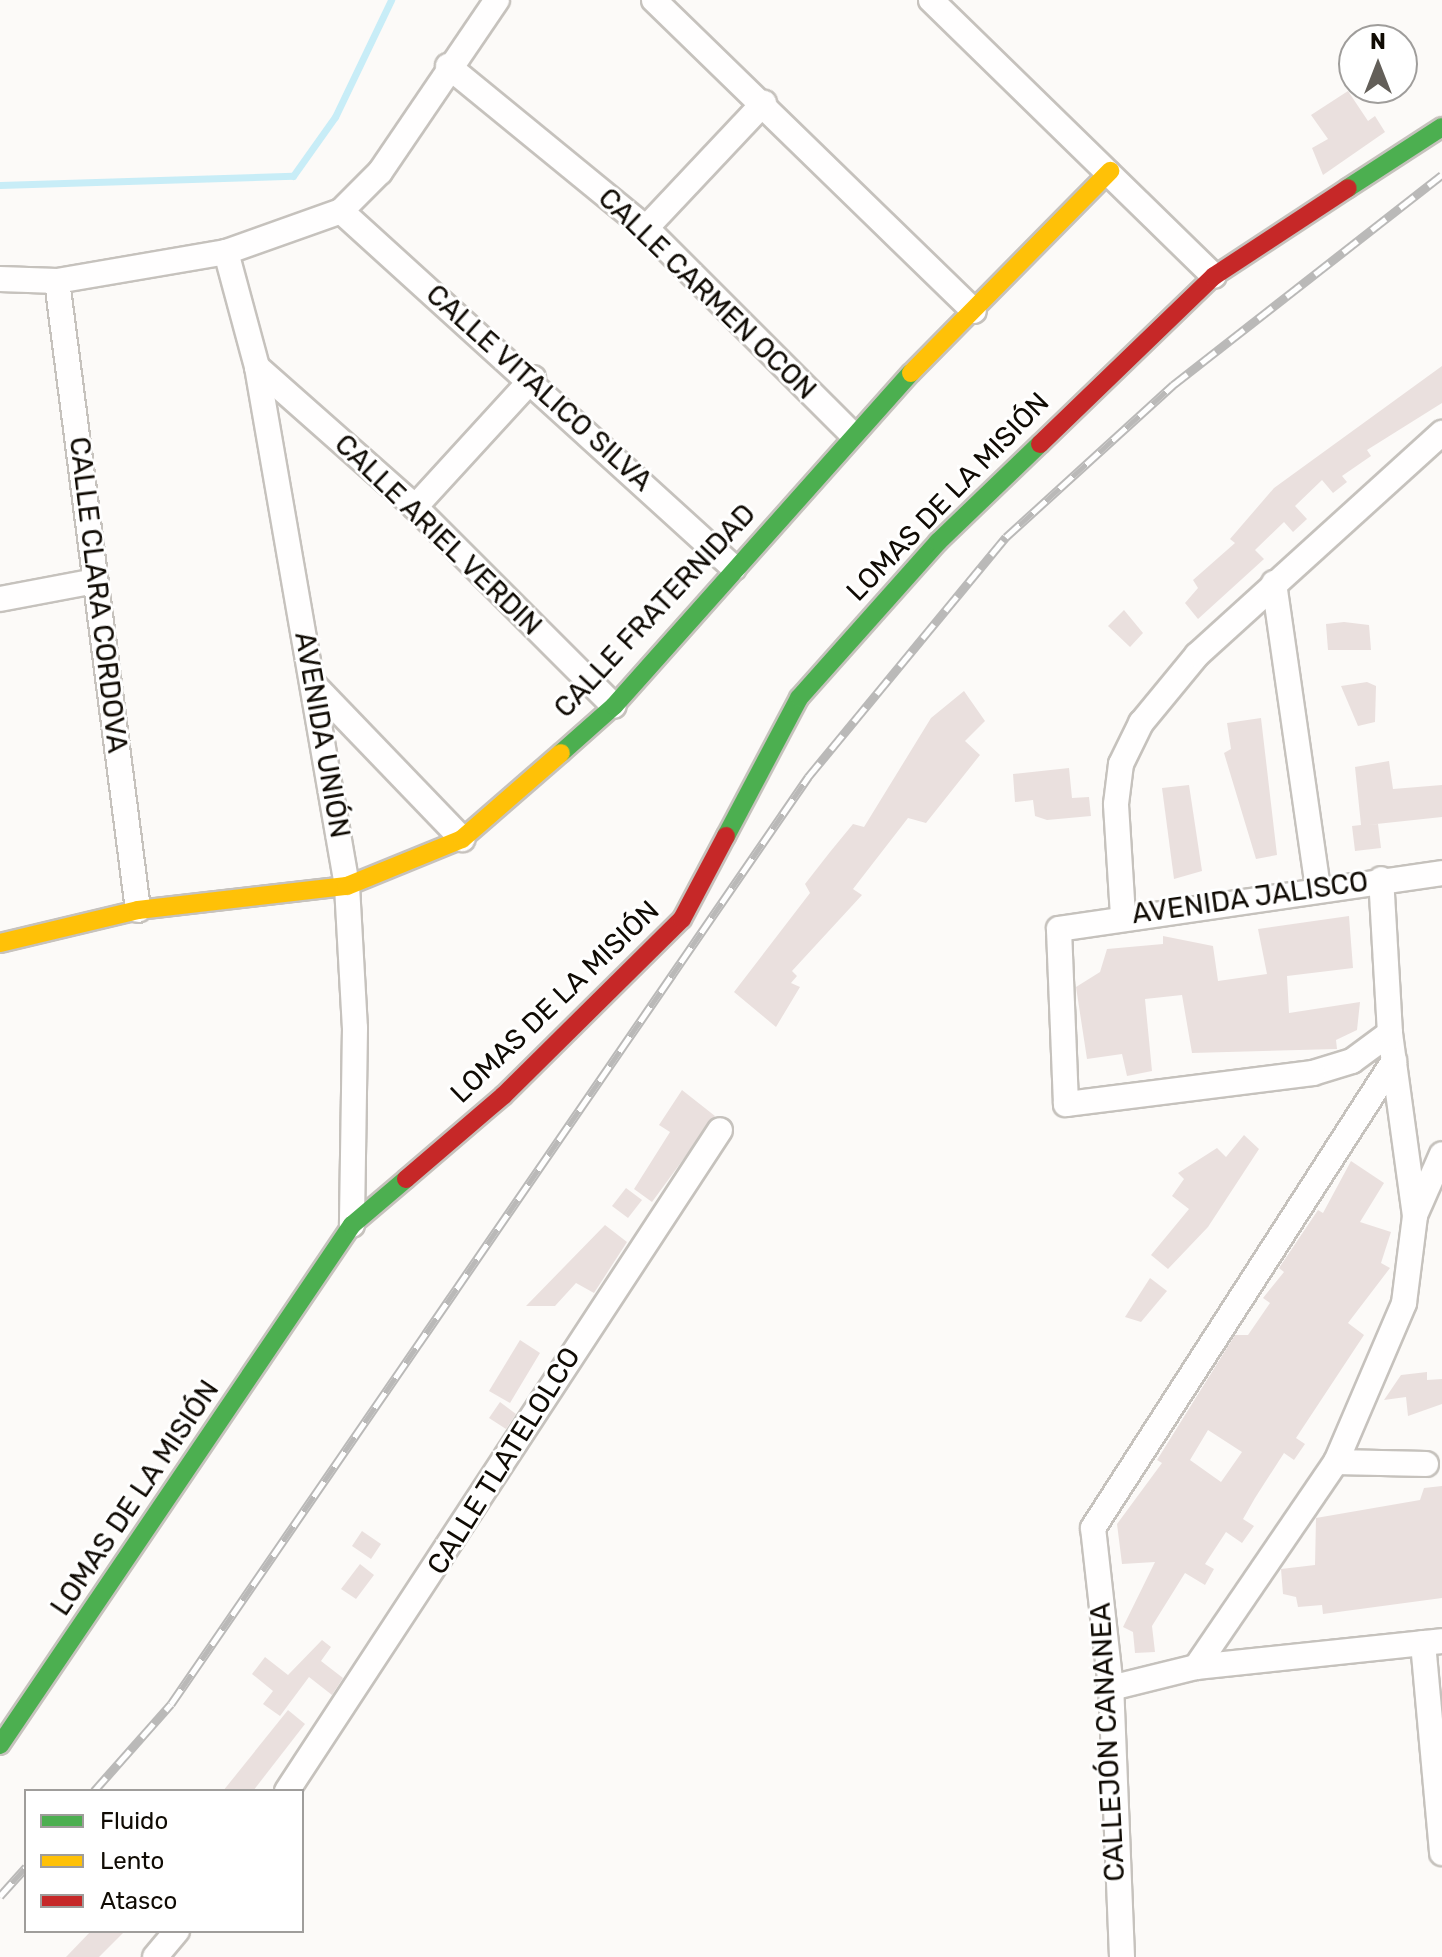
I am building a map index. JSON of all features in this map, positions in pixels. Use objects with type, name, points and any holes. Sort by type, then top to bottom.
[{"type":"street","points":[[0,279],[57,281],[226,252],[341,211],[380,172],[448,66],[497,0]]},
{"type":"street","points":[[654,0],[764,103],[974,311]]},
{"type":"street","points":[[931,0],[1110,171],[1214,276]]},
{"type":"street","name":"CALLE CARMEN OCON","points":[[448,66],[646,228],[852,434]]},
{"type":"street","points":[[646,228],[764,103]]},
{"type":"street","name":"LOMAS DE LA MISIÓN","points":[[0,1745],[352,1225],[504,1095],[682,919],[799,698],[938,542],[1214,276],[1442,127]]},
{"type":"street","name":"CALLE FRATERNIDAD","points":[[0,943],[138,910],[347,886],[462,839],[614,706],[852,434],[1110,171]]},
{"type":"street","name":"CALLE VITALICO SILVA","points":[[341,211],[533,378],[734,568]]},
{"type":"street","name":"AVENIDA UNIÓN","points":[[226,252],[257,367],[347,886],[355,1028],[352,1225]]},
{"type":"street","name":"CALLE CLARA CORDOVA","points":[[57,281],[138,910]]},
{"type":"street","name":"CALLE ARIEL VERDIN","points":[[257,367],[415,507],[614,706]]},
{"type":"street","points":[[415,507],[533,378]]},
{"type":"street","points":[[1123,916],[1121,764],[1141,723],[1197,655],[1442,433]]},
{"type":"street","points":[[0,599],[95,581]]},
{"type":"street","points":[[1274,583],[1318,888]]},
{"type":"street","points":[[314,685],[462,839]]},
{"type":"street","name":"AVENIDA JALISCO","points":[[1390,1033],[1352,1061],[1313,1073],[1066,1104],[1059,929],[1123,916],[1442,873]]},
{"type":"street","points":[[1196,1667],[1336,1462],[1404,1303],[1415,1216],[1390,1033],[1381,879]]},
{"type":"street","name":"CALLEJÓN CANANEA","points":[[1122,1957],[1111,1688],[1093,1528],[1394,1061]]},
{"type":"street","name":"CALLE TLATELOLCO","points":[[288,1789],[720,1130]]},
{"type":"street","points":[[1415,1216],[1442,1154]]},
{"type":"street","points":[[1336,1462],[1426,1464]]},
{"type":"street","points":[[1111,1688],[1196,1667],[1432,1642],[1442,1853]]},
{"type":"street","points":[[155,1957],[175,1933]]},
{"type":"building","points":[[1338,97],[1338,104],[1357,104],[1368,121],[1375,116],[1385,132],[1323,175],[1312,148],[1328,139],[1311,115]]},
{"type":"building","points":[[1442,366],[1442,403],[1367,450],[1371,456],[1342,476],[1347,482],[1333,493],[1322,480],[1295,506],[1307,519],[1293,532],[1284,522],[1255,550],[1264,559],[1198,619],[1185,603],[1198,588],[1193,580],[1235,543],[1230,539],[1274,488]]},
{"type":"building","points":[[1124,610],[1143,633],[1130,647],[1108,626]]},
{"type":"building","points":[[1344,622],[1369,625],[1371,650],[1328,650],[1326,624]]},
{"type":"building","points":[[1367,682],[1376,686],[1375,722],[1358,726],[1341,686]]},
{"type":"building","points":[[964,691],[985,721],[965,741],[980,755],[926,823],[908,818],[853,889],[862,895],[792,971],[797,976],[791,983],[800,987],[776,1027],[734,992],[810,893],[805,884],[830,852],[853,824],[864,827],[931,718]]},
{"type":"building","points":[[1261,718],[1277,855],[1256,859],[1224,753],[1231,749],[1227,723]]},
{"type":"building","points":[[1389,761],[1393,789],[1442,785],[1442,817],[1367,825],[1378,824],[1381,848],[1355,851],[1352,826],[1361,825],[1355,767]]},
{"type":"building","points":[[1069,768],[1072,798],[1089,797],[1091,816],[1047,820],[1035,816],[1033,800],[1015,802],[1013,774]]},
{"type":"building","points":[[1189,785],[1202,871],[1174,879],[1162,788]]},
{"type":"building","points":[[1349,916],[1353,968],[1287,976],[1289,1013],[1360,1002],[1357,1030],[1336,1040],[1337,1049],[1192,1053],[1182,995],[1145,999],[1152,1071],[1127,1076],[1122,1054],[1087,1059],[1076,987],[1100,972],[1107,949],[1163,944],[1163,936],[1213,946],[1218,981],[1267,974],[1258,929]]},
{"type":"building","points":[[682,1090],[715,1116],[652,1202],[634,1189],[670,1132],[659,1125]]},
{"type":"building","points":[[1244,1135],[1259,1149],[1208,1227],[1168,1269],[1151,1255],[1189,1209],[1172,1196],[1184,1179],[1178,1173],[1217,1148],[1226,1157]]},
{"type":"building","points":[[1351,1161],[1384,1183],[1360,1222],[1391,1232],[1381,1263],[1390,1268],[1348,1323],[1364,1335],[1296,1438],[1305,1444],[1294,1460],[1284,1453],[1255,1498],[1243,1519],[1254,1526],[1242,1543],[1226,1532],[1205,1564],[1214,1569],[1205,1585],[1185,1573],[1152,1626],[1155,1652],[1135,1653],[1133,1632],[1123,1627],[1155,1562],[1122,1564],[1117,1524],[1162,1463],[1157,1460],[1235,1335],[1248,1335],[1270,1303],[1263,1298],[1284,1272],[1279,1268],[1318,1210],[1323,1213]],"holes":[[[1208,1430],[1242,1452],[1221,1482],[1190,1460]]]},
{"type":"building","points":[[626,1188],[642,1200],[628,1218],[612,1206]]},
{"type":"building","points":[[605,1225],[627,1242],[594,1293],[576,1283],[555,1306],[526,1306]]},
{"type":"building","points":[[1150,1278],[1167,1291],[1141,1322],[1125,1317]]},
{"type":"building","points":[[520,1340],[540,1353],[510,1403],[489,1391]]},
{"type":"building","points":[[1427,1372],[1427,1380],[1442,1379],[1442,1404],[1408,1416],[1406,1397],[1384,1400],[1401,1375]]},
{"type":"building","points":[[500,1402],[516,1414],[506,1429],[489,1418]]},
{"type":"building","points":[[1442,1486],[1442,1598],[1323,1614],[1322,1605],[1298,1607],[1296,1597],[1283,1594],[1281,1569],[1315,1565],[1316,1518],[1420,1500],[1424,1488]]},
{"type":"building","points":[[362,1531],[381,1544],[371,1559],[352,1546]]},
{"type":"building","points":[[360,1564],[374,1575],[356,1599],[341,1589]]},
{"type":"building","points":[[322,1640],[331,1647],[321,1661],[343,1678],[332,1695],[309,1677],[280,1716],[263,1704],[273,1691],[252,1674],[265,1657],[288,1675]]},
{"type":"building","points":[[288,1710],[305,1724],[255,1789],[225,1789]]},
{"type":"building","points":[[89,1933],[123,1933],[99,1957],[66,1957]]},
{"type":"waterway","points":[[0,185],[293,176],[335,117],[391,0]]},
{"type":"railway","points":[[96,1789],[171,1704],[808,777],[1006,537],[1173,385],[1442,175]]},
{"type":"railway","points":[[0,1896],[24,1869]]},
{"type":"traffic: fast","points":[[1348,188],[1442,127]]},
{"type":"traffic: fast","points":[[561,753],[614,706],[911,373]]},
{"type":"traffic: fast","points":[[726,836],[799,698],[938,542],[1040,444]]},
{"type":"traffic: fast","points":[[0,1745],[352,1225],[406,1179]]},
{"type":"traffic: slow","points":[[911,373],[1110,171]]},
{"type":"traffic: slow","points":[[0,943],[138,910],[347,886],[462,839],[561,753]]},
{"type":"traffic: jam","points":[[1040,444],[1214,276],[1348,188]]},
{"type":"traffic: jam","points":[[406,1179],[504,1095],[682,919],[726,836]]}]
